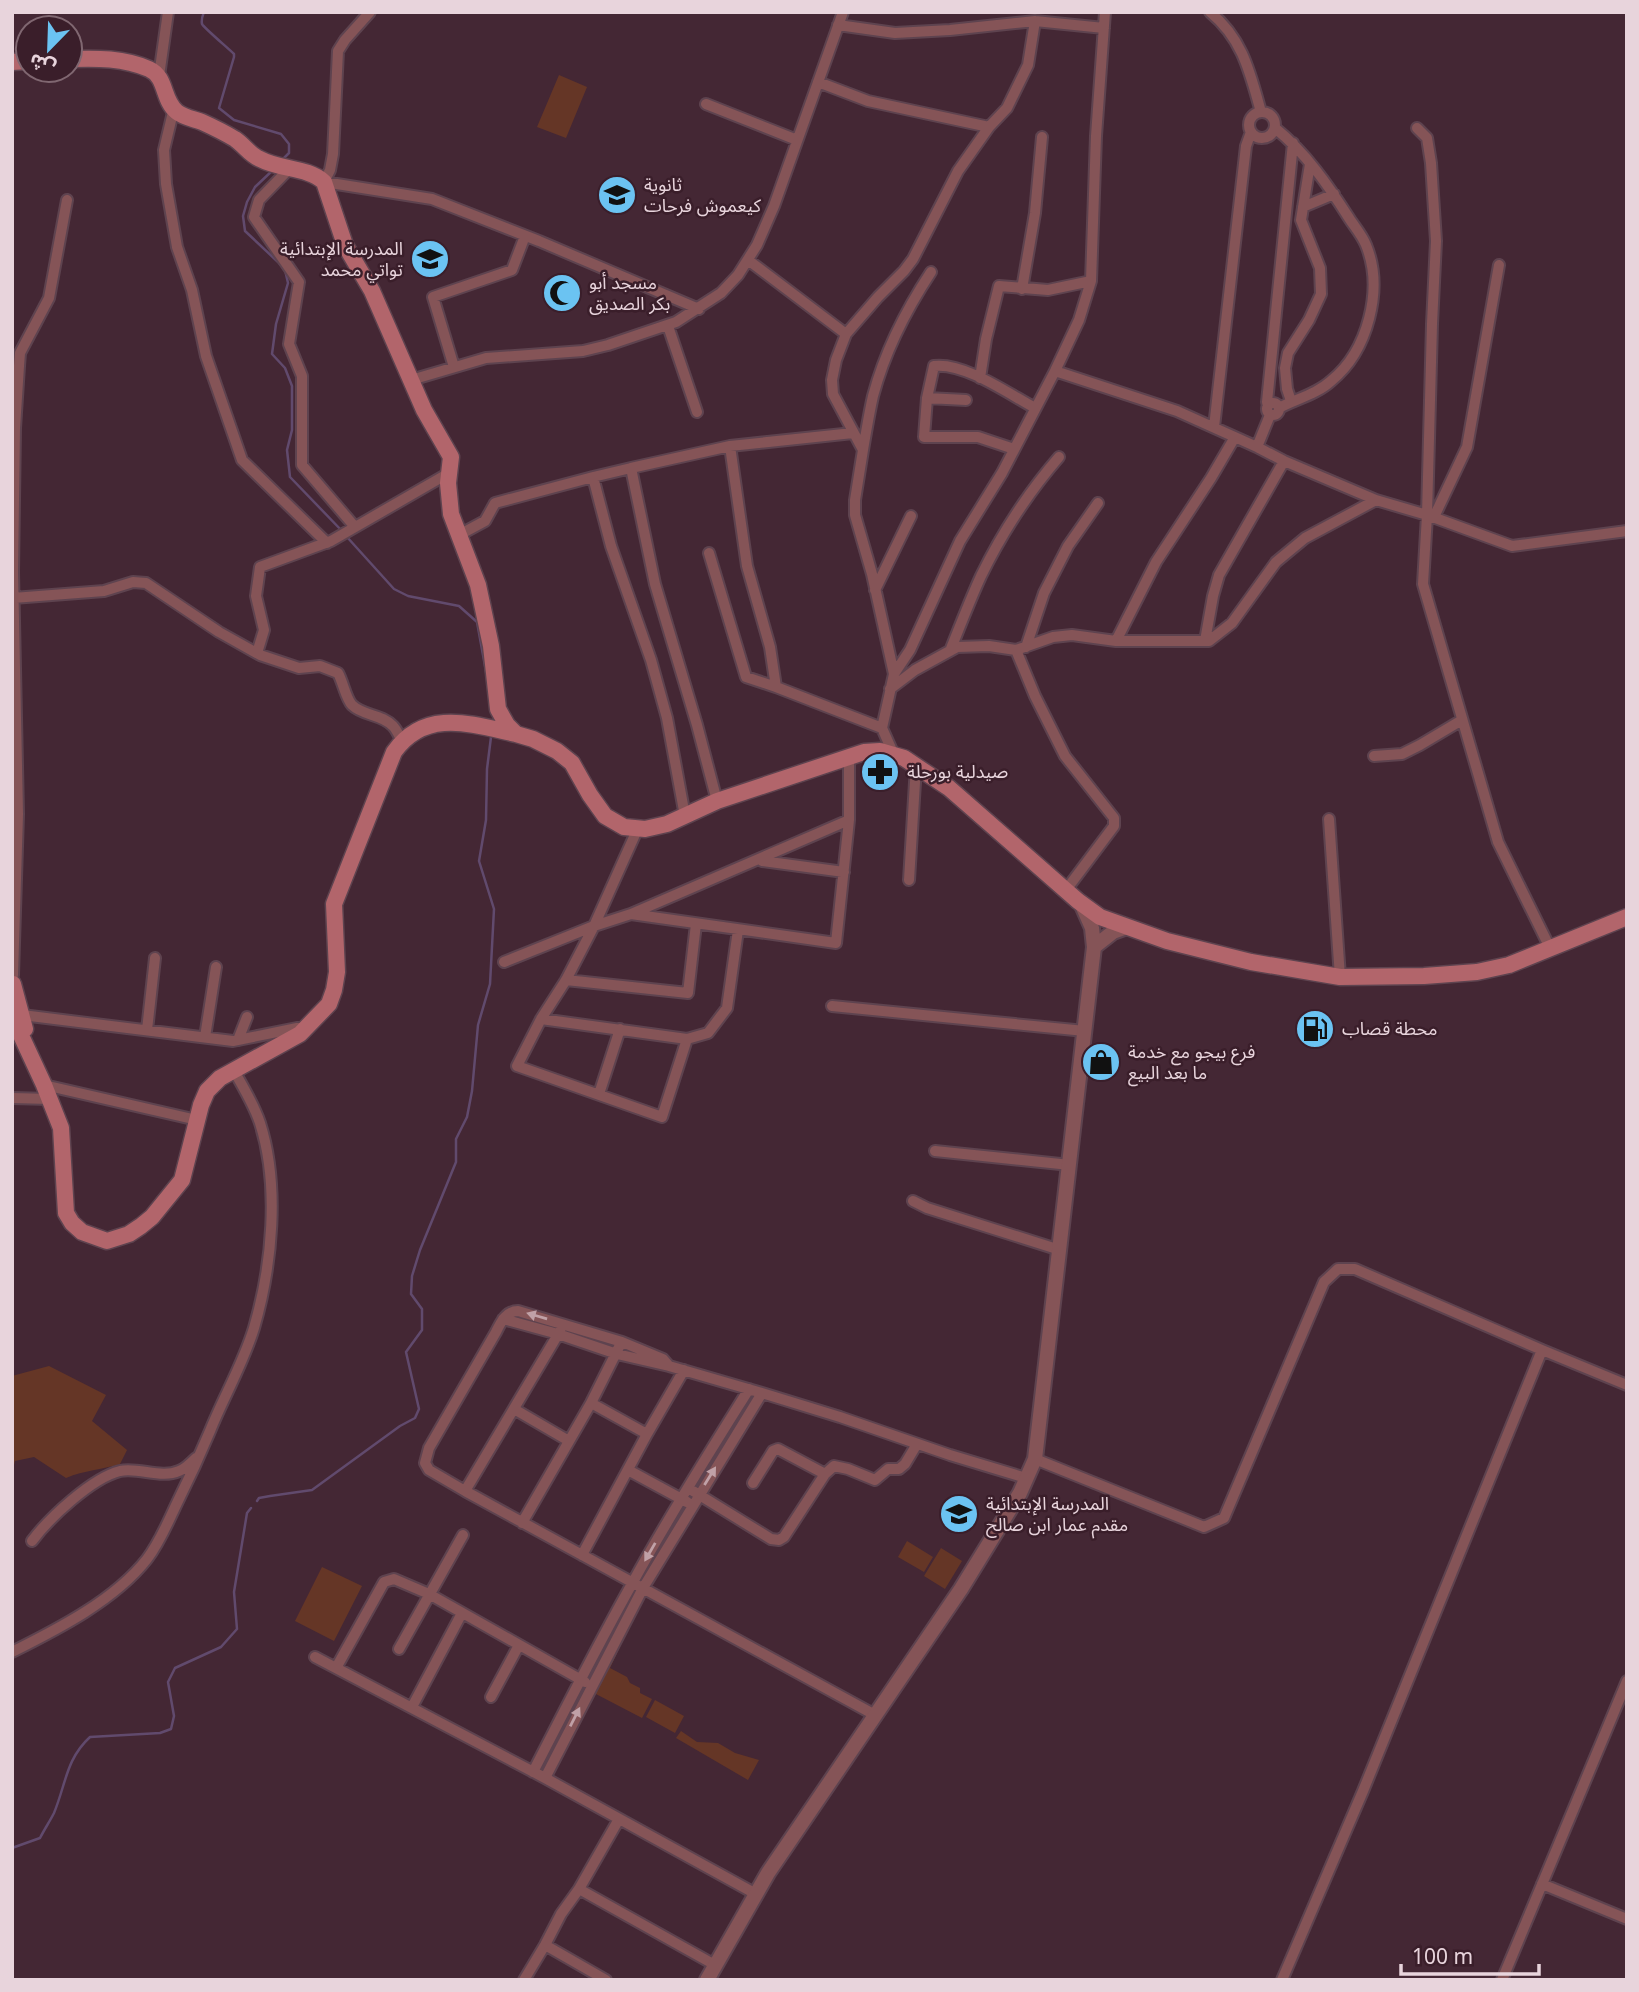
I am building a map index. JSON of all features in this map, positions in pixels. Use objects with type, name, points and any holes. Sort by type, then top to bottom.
[{"type":"main road","points":[[84,58],[126,61],[151,70],[159,76],[170,103],[178,113],[236,140],[258,159],[317,175],[324,182],[345,245],[372,291],[424,410],[451,457],[451,514],[478,585],[491,646],[498,709],[516,734]]},
{"type":"main road","points":[[13,980],[17,1016],[61,1128],[66,1213],[82,1232],[107,1241],[129,1234],[141,1226],[173,1194],[182,1180],[206,1091],[220,1078],[300,1034],[329,1004],[337,972],[334,904],[394,752],[402,741],[432,723],[472,726],[533,739],[557,751],[572,763],[605,816],[624,827],[645,829],[667,824],[717,800],[864,752],[880,751],[904,758],[949,788],[1100,917],[1167,941],[1251,962],[1340,977],[1477,972],[1510,965],[1627,917]]},
{"type":"street","points":[[159,76],[168,12]]},
{"type":"street","points":[[370,12],[338,51],[333,154],[324,182],[432,199],[699,309]]},
{"type":"street","points":[[411,380],[486,358],[583,351],[608,345],[668,326],[699,309],[720,293],[738,275],[757,245],[774,206],[843,12]]},
{"type":"street","points":[[894,755],[882,728],[894,674],[911,650],[960,541],[1002,473],[1055,371],[1079,320],[1091,282],[1105,12]]},
{"type":"street","points":[[1210,12],[1237,42],[1248,65],[1261,112]]},
{"type":"street","points":[[838,25],[895,33],[1035,21],[1104,28]]},
{"type":"street","points":[[863,450],[833,394],[832,380],[836,360],[846,334],[913,259],[958,170],[989,127],[1007,108],[1028,65],[1035,21]]},
{"type":"street","points":[[817,82],[867,101],[989,127]]},
{"type":"street","points":[[706,104],[797,140]]},
{"type":"street","points":[[174,108],[164,150],[166,184],[177,247],[192,290],[206,356],[243,460],[327,543]]},
{"type":"street","points":[[1214,427],[1246,146],[1251,132],[1249,123],[1256,113],[1261,112],[1272,116],[1275,128],[1293,143],[1334,194],[1366,244],[1373,271],[1367,328],[1351,361],[1330,382],[1272,409],[1257,447]]},
{"type":"street","points":[[1251,132],[1262,138],[1270,135],[1275,128]]},
{"type":"street","points":[[1417,128],[1427,138],[1436,241],[1432,324],[1431,516],[1423,584],[1498,842],[1550,950]]},
{"type":"street","points":[[1022,289],[1035,213],[1042,137]]},
{"type":"street","points":[[1272,409],[1267,402],[1293,143]]},
{"type":"street","points":[[1291,401],[1284,368],[1288,354],[1321,294],[1320,268],[1301,220],[1310,164]]},
{"type":"street","points":[[281,167],[259,200],[254,217],[299,282],[289,344],[302,376],[302,465],[348,532]]},
{"type":"street","points":[[1303,207],[1334,194]]},
{"type":"street","points":[[13,980],[13,516],[20,353],[49,298],[67,200]]},
{"type":"street","points":[[454,367],[433,297],[512,270],[525,236]]},
{"type":"street","points":[[748,260],[846,334]]},
{"type":"street","points":[[1431,516],[1467,447],[1499,265]]},
{"type":"street","points":[[894,674],[855,515],[855,500],[873,397],[883,364],[900,323],[931,272]]},
{"type":"street","points":[[980,378],[999,286],[1048,290],[1091,282]]},
{"type":"street","points":[[668,326],[697,412]]},
{"type":"street","points":[[1014,449],[978,438],[924,437],[927,398],[934,366],[952,367],[980,378],[1035,408]]},
{"type":"street","points":[[1055,371],[1177,411],[1376,500],[1431,516],[1513,546],[1627,531]]},
{"type":"street","points":[[927,398],[966,400]]},
{"type":"street","points":[[459,535],[485,521],[495,503],[593,477],[730,446],[853,433]]},
{"type":"street","points":[[1116,641],[1156,562],[1236,437]]},
{"type":"street","points":[[730,446],[747,566],[770,646],[776,687]]},
{"type":"street","points":[[950,652],[982,575],[1023,502],[1059,457]]},
{"type":"street","points":[[1205,641],[1219,575],[1284,461]]},
{"type":"street","points":[[631,468],[655,584],[717,800]]},
{"type":"street","points":[[257,653],[264,630],[256,596],[260,566],[327,543],[449,473]]},
{"type":"street","points":[[593,477],[611,546],[651,660],[667,718],[685,816]]},
{"type":"street","points":[[890,690],[915,670],[957,647],[1021,648],[1053,637],[1072,635],[1116,641],[1209,641],[1232,623],[1276,562],[1305,538],[1376,500]]},
{"type":"street","points":[[1066,890],[1114,827],[1114,818],[1065,756],[1035,696],[1021,648],[1044,593],[1068,546],[1098,503]]},
{"type":"street","points":[[875,590],[911,516]]},
{"type":"street","points":[[709,553],[746,677],[882,728]]},
{"type":"street","points":[[13,598],[104,591],[133,582],[146,583],[219,632],[257,653],[285,664],[299,667],[320,666],[338,673],[353,707],[393,726],[402,741]]},
{"type":"street","points":[[1374,756],[1402,754],[1462,720]]},
{"type":"street","points":[[631,914],[836,943],[849,820],[849,757]]},
{"type":"street","points":[[909,880],[916,766]]},
{"type":"street","points":[[1329,819],[1340,977]]},
{"type":"street","points":[[504,962],[631,914],[849,820]]},
{"type":"street","points":[[638,828],[594,926],[517,1066],[662,1116],[687,1039]]},
{"type":"street","points":[[760,860],[844,872]]},
{"type":"street","points":[[706,1980],[768,1873],[961,1589],[1020,1493],[1035,1459],[1094,947],[1092,928],[1080,902]]},
{"type":"street","points":[[565,980],[688,993],[696,924]]},
{"type":"street","points":[[1094,947],[1113,932],[1127,927]]},
{"type":"street","points":[[541,1019],[687,1039],[708,1033],[727,1008],[738,930]]},
{"type":"street","points":[[147,1030],[155,958]]},
{"type":"street","points":[[205,1037],[216,967]]},
{"type":"street","points":[[832,1006],[1085,1031]]},
{"type":"street","points":[[17,1016],[233,1041],[306,1028]]},
{"type":"street","points":[[238,1040],[247,1017]]},
{"type":"street","points":[[598,1094],[620,1029]]},
{"type":"street","points":[[12,1652],[52,1632],[94,1606],[146,1560],[160,1541],[203,1451],[253,1330],[264,1289],[270,1243],[271,1190],[260,1123],[234,1070]]},
{"type":"street","points":[[12,1098],[47,1092],[197,1120]]},
{"type":"street","points":[[935,1150],[1070,1165]]},
{"type":"street","points":[[913,1201],[927,1208],[1060,1250]]},
{"type":"street","points":[[1035,1459],[1204,1527],[1224,1518],[1324,1282],[1338,1269],[1355,1269],[1627,1385]]},
{"type":"street","points":[[875,1716],[429,1469],[425,1462],[426,1456],[503,1319],[512,1311],[518,1311],[617,1354],[762,1393],[1027,1478]]},
{"type":"street","points":[[561,1329],[622,1342],[663,1359],[669,1366]]},
{"type":"street","points":[[465,1491],[561,1329]]},
{"type":"street","points":[[522,1522],[591,1403],[622,1342]]},
{"type":"street","points":[[1282,1980],[1404,1692],[1542,1350]]},
{"type":"street","points":[[582,1555],[684,1370]]},
{"type":"street","points":[[545,1777],[681,1499],[748,1389]]},
{"type":"street","points":[[533,1772],[580,1679],[637,1585],[695,1500],[762,1393]]},
{"type":"street","points":[[591,1403],[647,1434]]},
{"type":"street","points":[[514,1409],[569,1441]]},
{"type":"street","points":[[628,1470],[681,1499],[695,1500],[771,1539],[779,1540],[790,1529],[825,1474],[834,1466],[875,1480],[888,1469],[899,1469],[905,1464],[917,1444]]},
{"type":"street","points":[[754,1483],[773,1451],[778,1449],[825,1474]]},
{"type":"street","points":[[32,1541],[44,1524],[103,1478],[119,1471],[131,1470],[178,1472],[203,1451]]},
{"type":"street","points":[[687,1488],[695,1500]]},
{"type":"street","points":[[399,1649],[463,1535]]},
{"type":"street","points":[[336,1668],[384,1582],[394,1579],[429,1594],[591,1686]]},
{"type":"street","points":[[412,1707],[462,1613]]},
{"type":"street","points":[[491,1697],[519,1645]]},
{"type":"street","points":[[315,1657],[545,1777],[756,1894]]},
{"type":"street","points":[[1502,1980],[1627,1681]]},
{"type":"street","points":[[524,1980],[619,1819]]},
{"type":"street","points":[[1542,1884],[1627,1919]]},
{"type":"street","points":[[579,1889],[715,1965]]},
{"type":"street","points":[[545,1945],[606,1980]]},
{"type":"shaded area","points":[[559,75],[587,87],[566,138],[537,127]]},
{"type":"shaded area","points":[[49,1366],[106,1395],[92,1421],[127,1450],[120,1464],[66,1478],[34,1457],[15,1461],[12,1473],[12,1376]]},
{"type":"shaded area","points":[[907,1541],[933,1557],[924,1572],[898,1557]]},
{"type":"shaded area","points":[[941,1548],[962,1561],[945,1589],[924,1576]]},
{"type":"shaded area","points":[[322,1567],[362,1586],[334,1641],[295,1621]]},
{"type":"shaded area","points":[[617,1648],[619,1649],[610,1668],[627,1677],[630,1683],[640,1688],[640,1693],[652,1699],[642,1718],[594,1693]]},
{"type":"shaded area","points":[[655,1700],[684,1716],[675,1733],[646,1717]]},
{"type":"shaded area","points":[[681,1731],[697,1742],[718,1743],[735,1753],[759,1760],[748,1780],[676,1738]]},
{"type":"waterway","points":[[204,12],[202,24],[234,54],[219,108],[234,120],[281,134],[289,144],[289,153],[282,160]]},
{"type":"waterway","points":[[273,170],[255,187],[243,216],[245,231],[285,270],[288,283],[276,324],[272,354],[285,368],[292,386],[292,430],[287,450],[290,477],[343,532]]},
{"type":"waterway","points":[[347,537],[394,589],[408,596],[459,606],[477,622],[487,677]]},
{"type":"waterway","points":[[257,1501],[259,1498],[312,1490],[415,1418],[419,1409],[406,1352],[422,1330],[422,1309],[411,1294],[412,1276],[456,1162],[456,1139],[467,1117],[478,1025],[490,984],[494,909],[479,861],[486,820],[491,737]]},
{"type":"waterway","points":[[12,1848],[40,1838],[54,1813],[71,1763],[90,1737],[160,1733],[171,1729],[174,1716],[168,1682],[175,1668],[221,1647],[237,1629],[234,1592],[247,1513],[251,1508]]},
{"type":"place","name":"ثانوية كيعموش فرحات","points":[[617,195]]},
{"type":"place","name":"المدرسة الإبتدائية تواتي محمد","points":[[430,259]]},
{"type":"place","name":"مسجد أبو بكر الصديق","points":[[562,293]]},
{"type":"place","name":"صيدلية بورحلة","points":[[880,772]]},
{"type":"place","name":"محطة قصاب","points":[[1315,1029]]},
{"type":"place","name":"فرع بيجو مع خدمة ما بعد البيع","points":[[1101,1062]]},
{"type":"place","name":"المدرسة الإبتدائية مقدم عمار ابن صالح","points":[[959,1514]]}]
